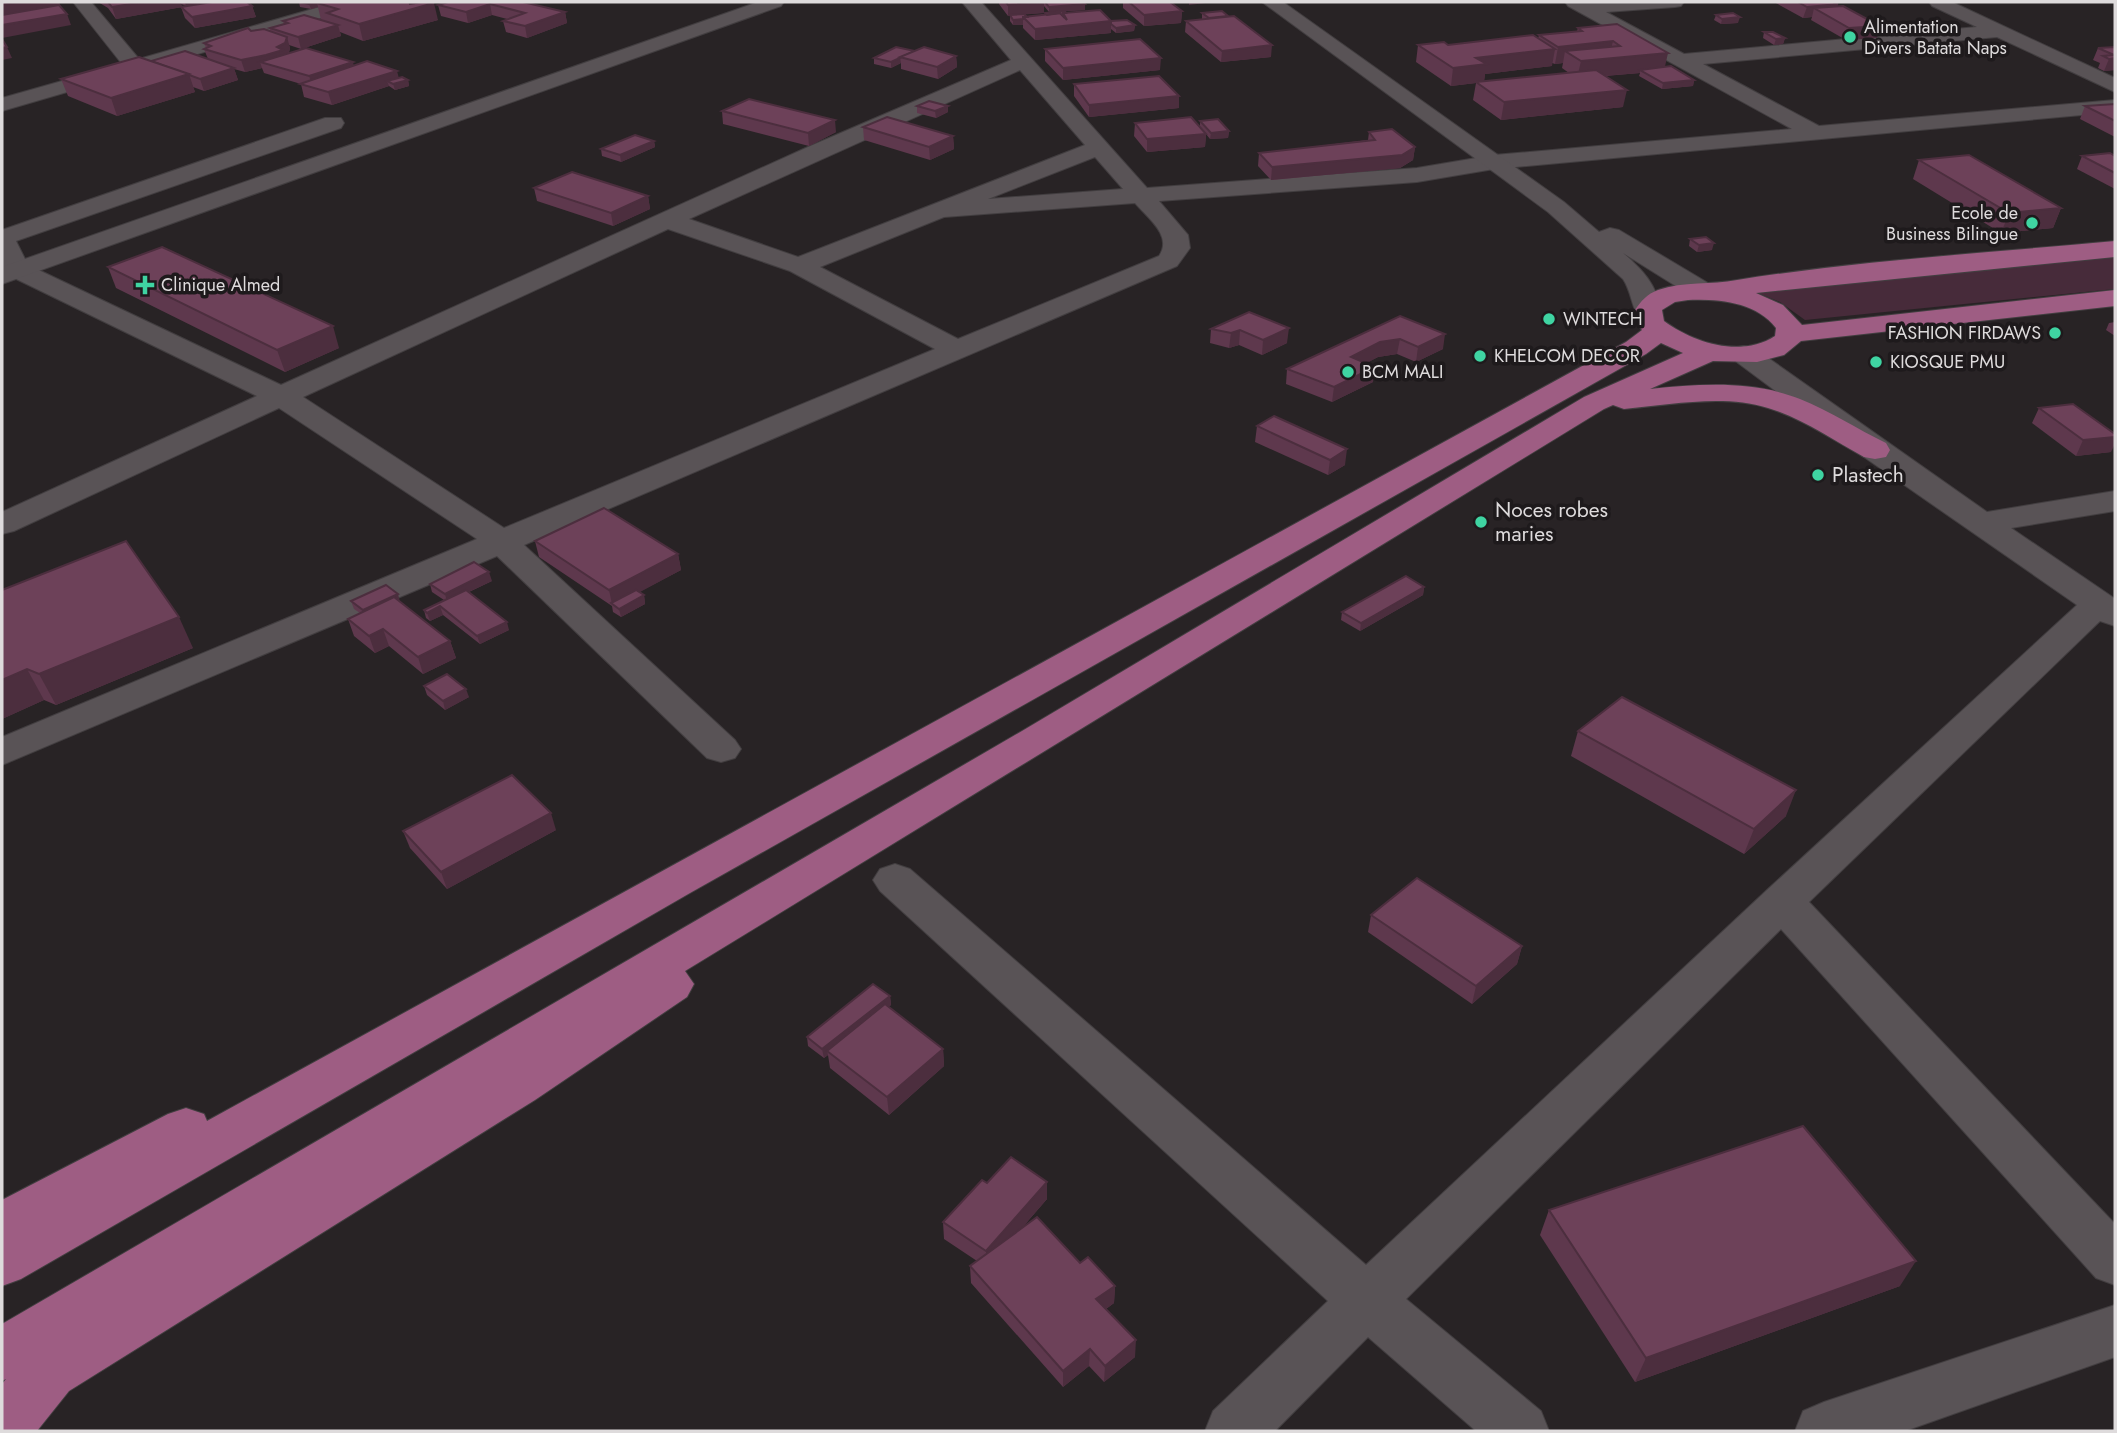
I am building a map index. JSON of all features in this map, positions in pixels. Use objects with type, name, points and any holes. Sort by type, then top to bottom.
[{"type":"main road","points":[[2,1262],[675,882],[1636,348],[1653,321],[1654,302],[1666,296],[1781,281],[2115,249]]},
{"type":"main road","points":[[1709,292],[1744,298],[1769,308],[1786,320],[1787,339]]},
{"type":"main road","points":[[1653,321],[1687,345],[1728,353],[1770,351],[1787,339],[2115,298]]},
{"type":"main road","points":[[2,1402],[26,1363],[518,1086],[701,964],[780,891],[1036,740],[1594,403],[1728,353]]},
{"type":"main road","points":[[1594,403],[1693,393],[1749,395],[1777,401],[1875,450]]},
{"type":"main road","points":[[8,1221],[503,958],[675,882]]},
{"type":"main road","points":[[2,1428],[26,1363]]},
{"type":"street","points":[[82,2],[134,66]]},
{"type":"street","points":[[2,105],[134,66],[287,14],[356,2]]},
{"type":"street","points":[[8,266],[740,2]]},
{"type":"street","points":[[8,266],[775,2]]},
{"type":"street","points":[[2,752],[500,540],[1168,261],[1177,248],[1176,235],[971,2]]},
{"type":"street","points":[[1271,2],[1556,207],[1632,274],[1644,290],[1653,321]]},
{"type":"street","points":[[1580,5],[1675,2]]},
{"type":"street","points":[[1938,2],[2115,86]]},
{"type":"street","points":[[1580,5],[1814,132]]},
{"type":"street","points":[[1681,60],[2001,32]]},
{"type":"street","points":[[2,524],[667,220],[1023,62]]},
{"type":"street","points":[[941,210],[1417,175],[1494,162],[2115,106]]},
{"type":"street","points":[[8,266],[2,238],[333,123]]},
{"type":"street","points":[[799,266],[1099,147]]},
{"type":"street","points":[[1556,207],[1709,292]]},
{"type":"street","points":[[667,220],[799,266],[956,349]]},
{"type":"street","points":[[8,266],[282,397],[500,540],[721,749]]},
{"type":"street","points":[[1787,339],[1875,450]]},
{"type":"street","points":[[1234,1431],[1366,1300],[1782,901],[2107,609],[1728,353]]},
{"type":"street","points":[[1981,523],[2115,501]]},
{"type":"street","points":[[895,880],[1366,1300],[1520,1431]]},
{"type":"street","points":[[1782,901],[2115,1261]]},
{"type":"street","points":[[1824,1431],[2115,1331]]},
{"type":"shaded area","points":[[2115,254],[2115,289],[1805,320],[1780,302],[1753,291]]},
{"type":"building","points":[[108,2],[144,2],[112,7]]},
{"type":"building","points":[[212,2],[247,2],[252,6],[192,17],[181,7]]},
{"type":"building","points":[[448,2],[523,2],[565,12],[525,26],[503,21],[525,13],[490,4],[466,12],[438,5]]},
{"type":"building","points":[[1006,2],[1043,2],[1008,5]]},
{"type":"building","points":[[1045,2],[1083,2],[1085,4],[1049,7]]},
{"type":"building","points":[[1129,2],[1170,2],[1182,11],[1144,15]]},
{"type":"building","points":[[1798,2],[1833,2],[1838,4],[1807,7]]},
{"type":"building","points":[[317,3],[434,3],[359,24],[327,13],[338,9]]},
{"type":"building","points":[[59,5],[67,14],[2,25],[2,15]]},
{"type":"building","points":[[1843,6],[1880,26],[1849,28],[1814,8]]},
{"type":"building","points":[[1100,10],[1111,21],[1035,29],[1023,17],[1060,13],[1067,20],[1063,13]]},
{"type":"building","points":[[1065,11],[1063,16],[1060,13],[1045,13]]},
{"type":"building","points":[[1222,11],[1228,16],[1209,18],[1202,13]]},
{"type":"building","points":[[1733,13],[1740,17],[1722,19],[1716,15]]},
{"type":"building","points":[[1024,14],[1027,17],[1013,20],[1010,15]]},
{"type":"building","points":[[304,15],[338,25],[298,37],[270,28],[288,23],[283,21]]},
{"type":"building","points":[[1234,16],[1272,45],[1222,51],[1186,21]]},
{"type":"building","points":[[1127,20],[1135,25],[1116,28],[1111,24],[1111,21]]},
{"type":"building","points":[[1617,24],[1668,53],[1581,61],[1565,51],[1620,46],[1613,41],[1558,47],[1539,35],[1582,31],[1578,28]]},
{"type":"building","points":[[248,28],[251,31],[264,29],[287,37],[285,43],[277,47],[283,50],[241,60],[204,49],[211,46],[204,43]]},
{"type":"building","points":[[1764,32],[1773,32],[1785,38],[1776,39]]},
{"type":"building","points":[[1533,35],[1555,49],[1476,58],[1487,64],[1453,68],[1418,45],[1444,42],[1448,45]]},
{"type":"building","points":[[1140,39],[1161,58],[1063,68],[1045,49]]},
{"type":"building","points":[[896,47],[915,51],[891,62],[874,58]]},
{"type":"building","points":[[924,47],[956,56],[937,67],[900,57]]},
{"type":"building","points":[[2115,47],[2115,58],[2109,59],[2103,56],[2114,55],[2098,48]]},
{"type":"building","points":[[306,48],[353,62],[309,76],[260,62]]},
{"type":"building","points":[[185,51],[234,68],[200,79],[151,61]]},
{"type":"building","points":[[139,57],[189,74],[111,98],[61,79]]},
{"type":"building","points":[[367,61],[397,71],[328,92],[300,84]]},
{"type":"building","points":[[1671,66],[1694,80],[1663,83],[1640,70]]},
{"type":"building","points":[[1596,70],[1627,90],[1504,102],[1476,82]]},
{"type":"building","points":[[1159,76],[1179,96],[1089,105],[1074,84]]},
{"type":"building","points":[[402,77],[408,80],[393,84],[387,81]]},
{"type":"building","points":[[749,99],[835,120],[808,133],[722,111]]},
{"type":"building","points":[[929,101],[948,106],[935,111],[917,106]]},
{"type":"building","points":[[2115,104],[2115,121],[2085,106]]},
{"type":"building","points":[[887,117],[953,136],[929,147],[863,127]]},
{"type":"building","points":[[1191,117],[1206,134],[1147,139],[1135,123]]},
{"type":"building","points":[[1218,119],[1229,131],[1211,133],[1200,121]]},
{"type":"building","points":[[1392,129],[1415,147],[1402,155],[1272,167],[1259,153],[1375,140],[1369,132]]},
{"type":"building","points":[[635,135],[654,141],[620,155],[601,149]]},
{"type":"building","points":[[2110,153],[2115,156],[2115,173],[2082,156]]},
{"type":"building","points":[[1969,155],[2061,208],[2009,213],[1919,160]]},
{"type":"building","points":[[572,172],[648,196],[611,213],[534,188]]},
{"type":"building","points":[[1706,237],[1714,243],[1699,245],[1690,239]]},
{"type":"building","points":[[162,247],[333,326],[277,350],[108,267]]},
{"type":"building","points":[[1249,312],[1289,328],[1263,340],[1240,330],[1231,333],[1211,329]]},
{"type":"building","points":[[1400,316],[1445,334],[1418,347],[1400,339],[1380,342],[1351,357],[1375,367],[1334,387],[1287,369]]},
{"type":"building","points":[[2073,404],[2115,434],[2115,437],[2083,440],[2039,408]]},
{"type":"building","points":[[1274,416],[1347,449],[1330,460],[1257,426]]},
{"type":"building","points":[[604,508],[678,554],[609,590],[535,541]]},
{"type":"building","points":[[126,541],[179,617],[39,674],[27,669],[2,680],[2,590]]},
{"type":"building","points":[[474,562],[489,572],[445,594],[430,584]]},
{"type":"building","points":[[1406,576],[1424,587],[1361,623],[1342,612]]},
{"type":"building","points":[[386,585],[398,594],[363,610],[351,601]]},
{"type":"building","points":[[466,590],[507,622],[477,636],[440,606],[427,613],[424,610]]},
{"type":"building","points":[[636,590],[644,595],[619,609],[611,603]]},
{"type":"building","points":[[394,597],[450,641],[418,657],[383,629],[369,636],[348,619]]},
{"type":"building","points":[[447,674],[466,689],[443,701],[424,686]]},
{"type":"building","points":[[1622,697],[1796,790],[1754,829],[1578,731]]},
{"type":"building","points":[[512,775],[551,813],[441,872],[403,831]]},
{"type":"building","points":[[1417,878],[1522,946],[1476,986],[1371,915]]},
{"type":"building","points":[[873,984],[890,996],[822,1049],[807,1037]]},
{"type":"building","points":[[885,1004],[943,1049],[887,1097],[827,1051]]},
{"type":"building","points":[[1803,1126],[1916,1261],[1646,1358],[1549,1210]]},
{"type":"building","points":[[1011,1157],[1047,1182],[986,1251],[943,1222],[982,1180],[987,1183]]},
{"type":"building","points":[[1037,1217],[1080,1263],[1088,1257],[1115,1286],[1096,1299],[1136,1340],[1105,1366],[1090,1349],[1063,1371],[970,1266]]},
{"type":"place","name":"Alimentation Divers Batata Naps","points":[[1850,37]]},
{"type":"place","name":"Ecole de Business Bilingue","points":[[2032,223]]},
{"type":"place","name":"Clinique Almed","points":[[145,285]]},
{"type":"place","name":"WINTECH","points":[[1549,319]]},
{"type":"place","name":"FASHION FIRDAWS","points":[[2055,333]]},
{"type":"place","name":"KHELCOM DECOR","points":[[1480,356]]},
{"type":"place","name":"KIOSQUE PMU","points":[[1876,362]]},
{"type":"place","name":"BCM MALI","points":[[1348,372]]},
{"type":"place","name":"Plastech","points":[[1818,475]]},
{"type":"place","name":"Noces robes maries","points":[[1481,522]]}]
